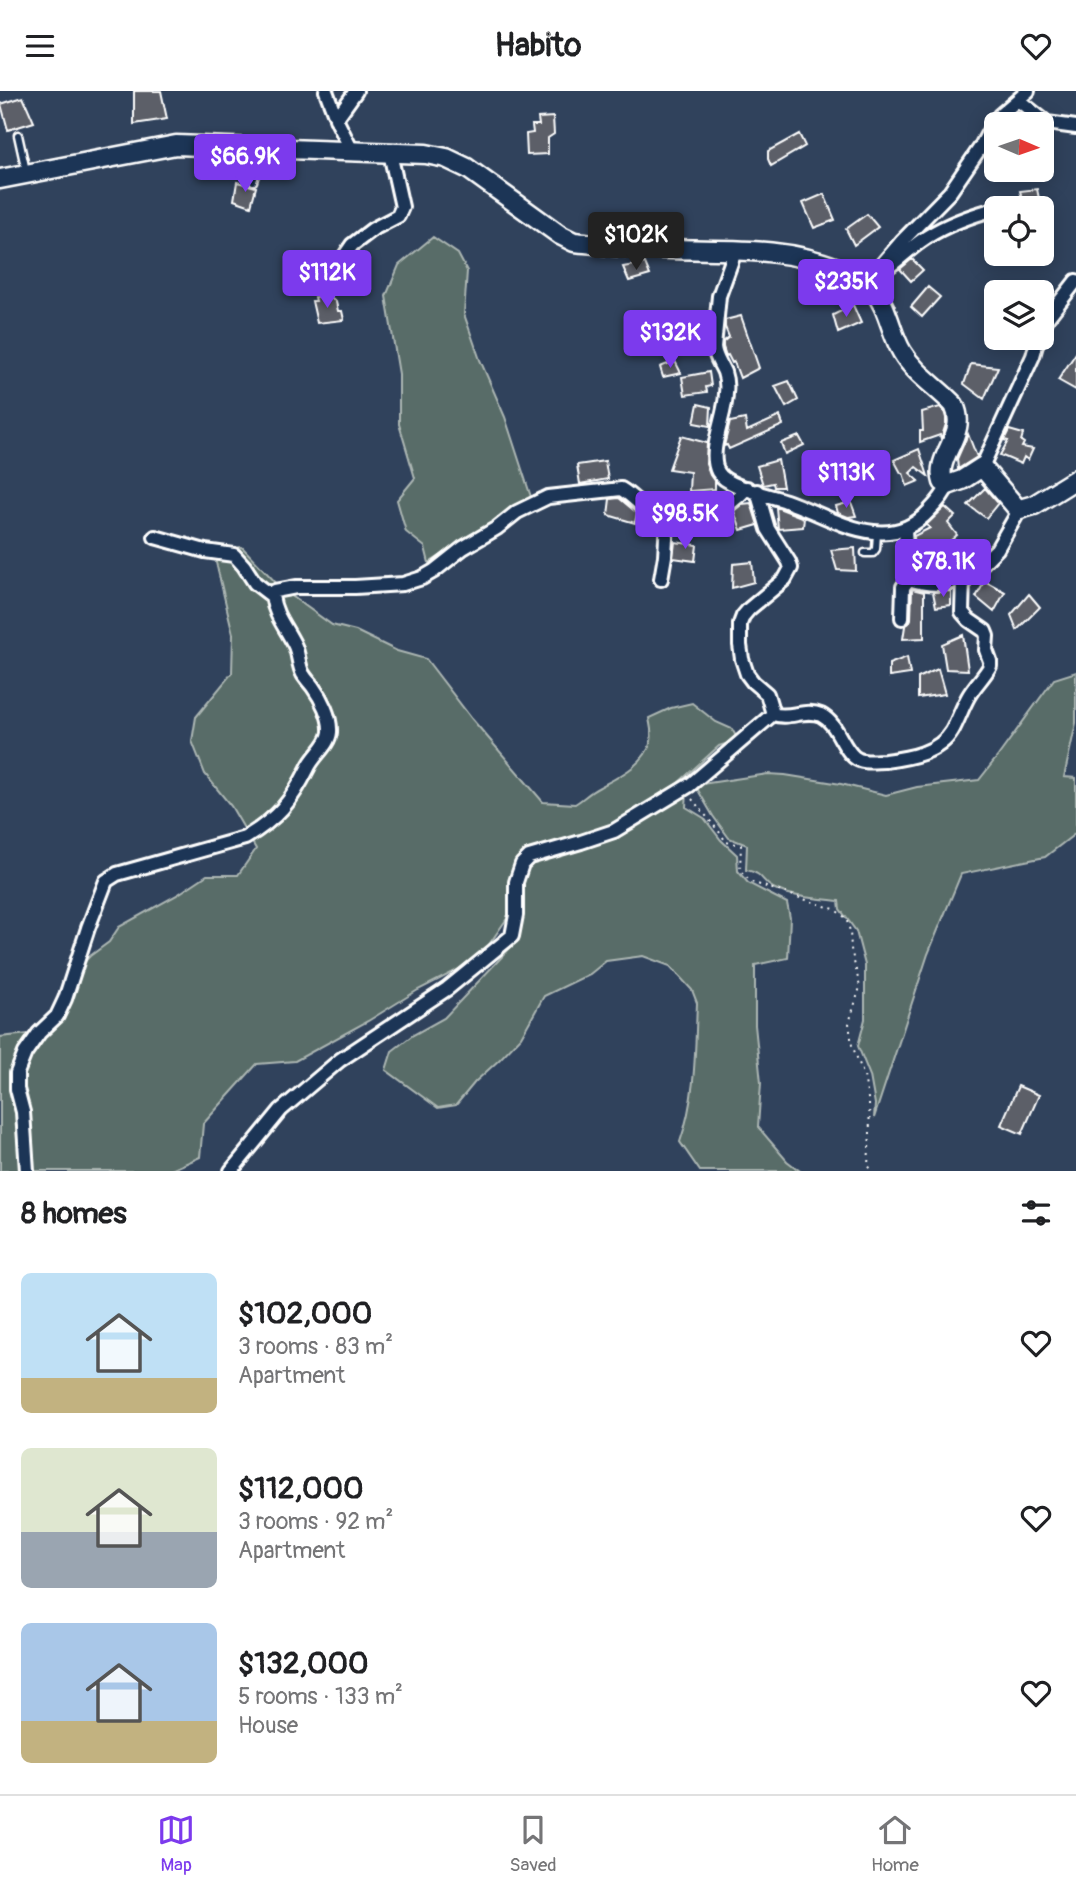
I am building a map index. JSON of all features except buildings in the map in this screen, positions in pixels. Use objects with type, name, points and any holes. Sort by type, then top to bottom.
[{"type":"street","points":[[326,91],[352,151]]},
{"type":"street","points":[[336,119],[356,91]]},
{"type":"street","points":[[870,281],[902,241],[950,191],[981,148],[993,124],[1023,95],[1047,123],[1076,127]]},
{"type":"street","points":[[0,179],[188,144],[426,154],[456,162],[467,168],[560,235],[574,241],[667,249],[777,252],[819,261],[870,281],[882,302],[902,352],[915,369],[954,405],[959,422],[941,471],[943,482],[948,485]]},
{"type":"street","points":[[336,268],[352,245],[373,229],[398,216],[402,207],[390,153]]},
{"type":"street","points":[[870,281],[921,241],[961,218],[984,212]]},
{"type":"street","points":[[736,249],[723,284],[717,313],[715,354],[724,373],[727,395],[715,448],[717,470],[729,482],[789,502],[851,528],[877,533],[905,529],[926,515],[948,485],[962,480],[982,467],[1027,371],[1034,350]]},
{"type":"street","points":[[1054,309],[1076,281]]},
{"type":"street","points":[[982,467],[1020,509]]},
{"type":"street","points":[[909,579],[934,585],[962,578],[997,549],[1020,509],[1046,498],[1076,479]]},
{"type":"street","points":[[272,596],[275,591],[296,587],[391,585],[422,578],[517,512],[548,497],[621,489],[652,514],[667,521],[682,523],[710,515],[752,490]]},
{"type":"street","points":[[752,490],[768,529],[791,568],[785,579],[762,596],[743,616],[740,645],[742,659],[752,682],[767,694],[774,714]]},
{"type":"street","points":[[661,579],[667,521]]},
{"type":"street","points":[[905,529],[909,579]]},
{"type":"street","points":[[27,1171],[17,1073],[25,1053],[61,1008],[106,881],[117,874],[246,838],[264,827],[284,809],[330,734],[324,708],[303,673],[296,645],[281,624],[272,596],[255,583],[234,555],[205,551],[155,537]]},
{"type":"street","points":[[774,714],[785,717],[808,712],[818,713],[831,723],[853,757],[863,761],[898,759],[922,753],[938,745],[951,733],[972,690],[990,666],[985,631],[962,612],[962,578]]},
{"type":"street","points":[[902,618],[903,587],[909,579]]},
{"type":"street","points":[[231,1171],[281,1110],[340,1060],[447,989],[512,936],[516,915],[516,882],[522,864],[529,857],[614,831],[690,785],[774,714]]},
{"type":"lane","points":[[18,135],[26,174]]},
{"type":"lane","points":[[253,181],[263,148]]},
{"type":"lane","points":[[865,553],[876,549],[877,533]]},
{"type":"path","points":[[690,785],[692,800],[726,842],[741,845],[740,870],[751,881],[834,909],[846,918],[860,987],[849,1023],[852,1045],[864,1076],[869,1104],[868,1165],[872,1171]]},
{"type":"green space","points":[[433,237],[458,254],[467,271],[464,314],[480,360],[505,417],[531,497],[429,563],[425,547],[406,532],[397,500],[415,478],[399,424],[399,374],[386,296],[399,265]]},
{"type":"green space","points":[[242,547],[282,589],[332,625],[356,631],[397,651],[426,659],[472,719],[543,802],[575,804],[637,764],[651,741],[649,718],[671,708],[692,703],[716,722],[732,729],[737,738],[719,746],[678,783],[601,831],[524,855],[514,867],[508,917],[479,959],[418,990],[295,1061],[257,1064],[203,1124],[200,1157],[169,1171],[0,1171],[0,1037],[39,1033],[57,1016],[74,973],[90,956],[109,942],[119,927],[207,875],[238,875],[256,849],[231,806],[205,774],[192,741],[196,717],[232,673],[233,634],[213,550]]},
{"type":"green space","points":[[1076,672],[1076,723],[1064,777],[1076,778],[1076,833],[1045,857],[961,874],[928,954],[874,1118],[875,1104],[870,1076],[858,1046],[865,1019],[865,965],[856,931],[840,909],[839,901],[788,894],[746,870],[747,845],[729,838],[695,785],[768,774],[841,784],[886,795],[917,787],[979,780],[1054,679]]},
{"type":"green space","points":[[687,791],[686,807],[704,818],[737,855],[738,871],[748,883],[787,903],[790,918],[788,958],[755,965],[755,1025],[761,1083],[758,1127],[787,1161],[800,1171],[700,1171],[680,1142],[692,1091],[697,1003],[692,990],[670,966],[643,956],[606,961],[590,974],[544,996],[521,1037],[475,1082],[456,1105],[438,1108],[386,1070],[392,1051],[413,1035],[444,1018],[514,944],[522,916],[522,876],[529,860],[579,844]]}]
